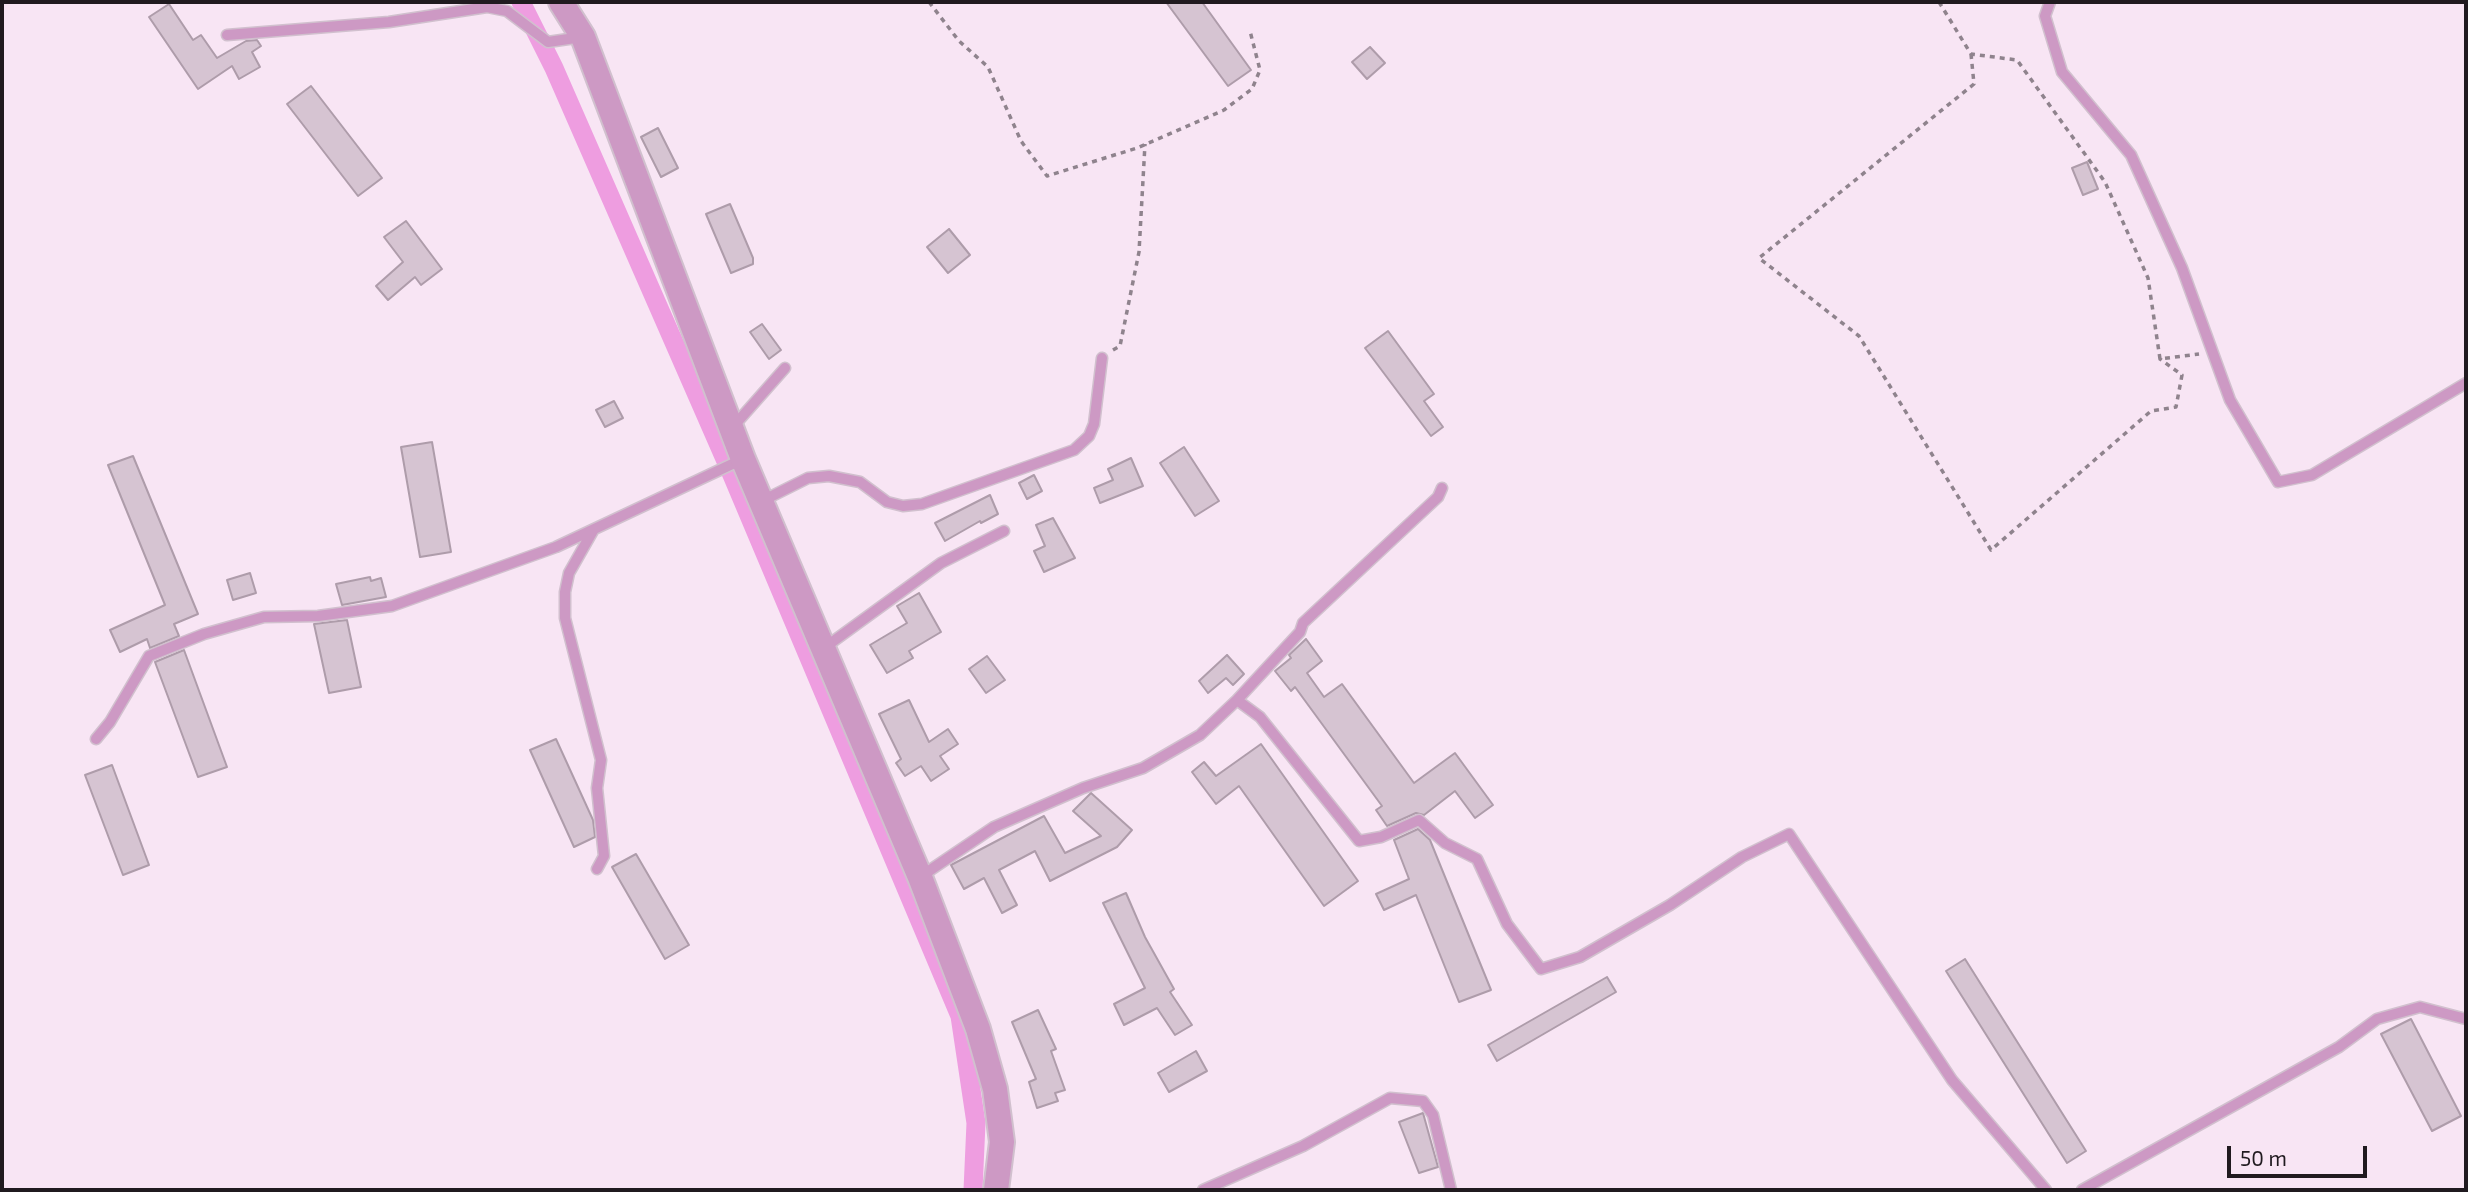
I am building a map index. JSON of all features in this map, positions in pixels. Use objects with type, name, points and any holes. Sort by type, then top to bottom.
[{"type":"street","points":[[561,2],[583,37],[743,458],[920,877],[978,1029],[995,1089],[1002,1142],[996,1190]]},
{"type":"lane","points":[[2050,2],[2045,16],[2062,72],[2131,155],[2182,268],[2230,400],[2278,482],[2312,475],[2466,383]]},
{"type":"lane","points":[[227,35],[389,22],[487,7],[507,11],[548,42],[583,37]]},
{"type":"lane","points":[[762,501],[808,478],[829,476],[860,482],[887,502],[903,506],[922,504],[1074,450],[1088,436],[1094,424],[1102,358]]},
{"type":"lane","points":[[732,428],[785,368]]},
{"type":"lane","points":[[96,739],[110,722],[149,656],[204,634],[264,617],[318,616],[393,606],[556,547],[743,458]]},
{"type":"lane","points":[[920,877],[995,827],[1083,788],[1143,768],[1200,735],[1237,700],[1300,632],[1303,623],[1438,497],[1442,488]]},
{"type":"lane","points":[[594,528],[569,573],[565,592],[565,618],[601,760],[597,788],[604,856],[597,869]]},
{"type":"lane","points":[[824,648],[941,563],[1004,531]]},
{"type":"lane","points":[[1237,700],[1261,717],[1359,841],[1381,837],[1419,820],[1445,844],[1477,859],[1507,924],[1541,969],[1580,957],[1670,905],[1742,857],[1788,835],[1952,1080],[2046,1190]]},
{"type":"lane","points":[[2088,1189],[2339,1047],[2377,1019],[2420,1007],[2466,1019]]},
{"type":"lane","points":[[1203,1190],[1303,1146],[1390,1098],[1423,1101],[1433,1115],[1451,1190]]},
{"type":"path","points":[[929,2],[959,41],[988,67],[1021,141],[1047,176],[1145,144],[1224,110],[1252,89],[1260,70],[1250,31]]},
{"type":"path","points":[[1939,2],[1970,54],[1974,84],[1759,258],[1859,336],[1991,550],[2151,411],[2176,407],[2182,375],[2160,359],[2148,278],[2105,182],[2017,60],[1970,54]]},
{"type":"path","points":[[1102,358],[1120,346],[1139,252],[1145,144]]},
{"type":"path","points":[[2160,359],[2213,352]]},
{"type":"building","points":[[1166,2],[1202,2],[1251,70],[1228,86]]},
{"type":"building","points":[[169,4],[193,40],[201,35],[217,58],[246,41],[257,40],[261,46],[252,52],[260,67],[239,79],[232,66],[198,89],[149,17]]},
{"type":"building","points":[[1370,47],[1385,63],[1367,79],[1352,62]]},
{"type":"building","points":[[311,86],[382,178],[358,196],[287,104]]},
{"type":"building","points":[[658,128],[678,168],[661,177],[641,137]]},
{"type":"building","points":[[2087,162],[2098,189],[2083,195],[2072,168]]},
{"type":"building","points":[[730,204],[753,258],[753,264],[731,273],[706,214]]},
{"type":"building","points":[[406,221],[442,269],[421,285],[415,277],[388,300],[376,286],[403,262],[384,237]]},
{"type":"building","points":[[949,229],[970,255],[948,273],[927,247]]},
{"type":"building","points":[[762,324],[781,350],[769,359],[750,332]]},
{"type":"building","points":[[1388,331],[1434,394],[1424,401],[1443,427],[1431,436],[1365,348]]},
{"type":"building","points":[[614,401],[623,418],[605,427],[596,410]]},
{"type":"building","points":[[432,442],[451,552],[420,557],[401,447]]},
{"type":"building","points":[[1184,447],[1219,501],[1195,516],[1160,463]]},
{"type":"building","points":[[133,456],[198,614],[174,624],[179,636],[150,648],[147,639],[120,652],[110,630],[165,605],[108,465]]},
{"type":"building","points":[[1131,458],[1143,486],[1100,503],[1094,488],[1113,480],[1108,469]]},
{"type":"building","points":[[1034,475],[1042,491],[1027,499],[1019,483]]},
{"type":"building","points":[[990,495],[998,514],[945,541],[935,523]]},
{"type":"building","points":[[1053,518],[1075,558],[1044,572],[1034,551],[1045,546],[1036,525]]},
{"type":"building","points":[[250,573],[256,593],[233,600],[227,580]]},
{"type":"building","points":[[370,577],[371,581],[381,578],[386,597],[342,605],[336,584]]},
{"type":"building","points":[[919,593],[941,632],[909,651],[913,658],[887,673],[870,645],[907,623],[897,606]]},
{"type":"building","points":[[347,620],[361,687],[329,693],[314,624]]},
{"type":"building","points":[[1306,639],[1322,661],[1307,673],[1324,697],[1342,684],[1414,783],[1455,753],[1493,805],[1475,818],[1455,791],[1424,815],[1416,813],[1387,826],[1376,810],[1382,806],[1295,687],[1291,691],[1275,671],[1291,658],[1289,655]]},
{"type":"building","points":[[184,650],[227,767],[198,777],[155,662]]},
{"type":"building","points":[[1227,655],[1244,674],[1233,685],[1226,678],[1208,693],[1199,681]]},
{"type":"building","points":[[987,656],[1005,680],[986,693],[969,669]]},
{"type":"building","points":[[909,700],[929,742],[948,729],[958,744],[940,756],[949,769],[931,781],[921,766],[905,776],[896,763],[901,759],[879,714]]},
{"type":"building","points":[[556,739],[593,820],[595,837],[574,847],[530,750]]},
{"type":"building","points":[[1261,744],[1358,881],[1324,906],[1239,786],[1216,804],[1192,772],[1204,762],[1216,776]]},
{"type":"building","points":[[112,765],[149,865],[123,875],[85,775]]},
{"type":"building","points":[[1091,793],[1132,830],[1117,847],[1050,881],[1035,851],[999,870],[1017,905],[1002,913],[984,878],[964,889],[951,865],[1044,816],[1065,853],[1101,836],[1073,811]]},
{"type":"building","points":[[1418,829],[1430,840],[1491,990],[1459,1002],[1416,895],[1384,910],[1376,894],[1409,879],[1394,840]]},
{"type":"building","points":[[636,854],[689,945],[665,959],[612,867]]},
{"type":"building","points":[[1126,893],[1145,937],[1174,989],[1170,992],[1192,1025],[1175,1035],[1157,1008],[1124,1025],[1114,1004],[1145,988],[1103,903]]},
{"type":"building","points":[[1965,959],[2086,1151],[2067,1163],[1946,971]]},
{"type":"building","points":[[1607,977],[1616,992],[1497,1061],[1488,1045]]},
{"type":"building","points":[[1038,1010],[1056,1049],[1051,1051],[1065,1090],[1055,1093],[1058,1101],[1037,1108],[1029,1082],[1036,1079],[1012,1022]]},
{"type":"building","points":[[2411,1019],[2461,1116],[2432,1131],[2381,1034]]},
{"type":"building","points":[[1196,1051],[1207,1071],[1169,1092],[1158,1073]]},
{"type":"building","points":[[1423,1113],[1438,1167],[1419,1173],[1399,1122]]},
{"type":"waterway","points":[[521,2],[554,68],[732,475],[960,1016],[976,1123],[973,1190]]}]
